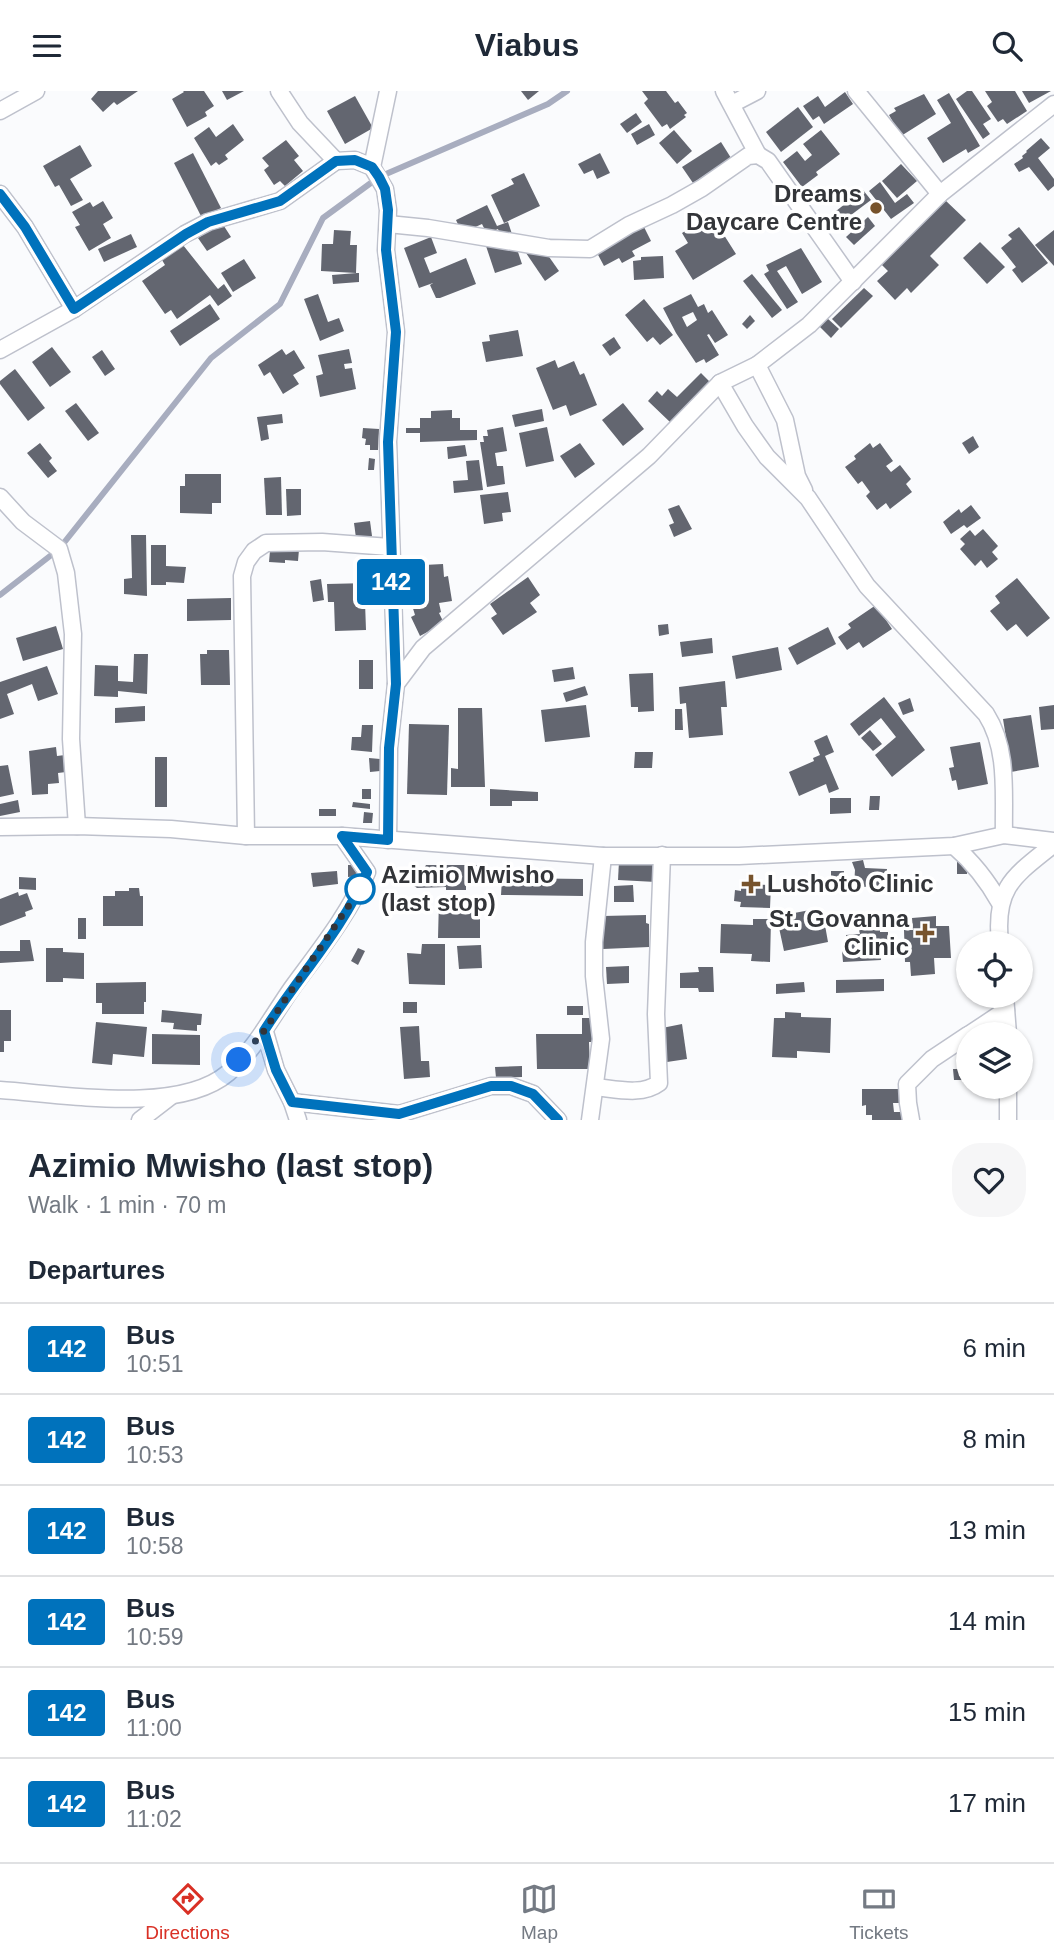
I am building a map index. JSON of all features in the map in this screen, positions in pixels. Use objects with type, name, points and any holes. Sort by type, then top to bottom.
[{"type":"street","points":[[0,111],[36,91]]},
{"type":"street","points":[[279,91],[300,123],[336,161]]},
{"type":"street","points":[[757,91],[728,97],[758,155],[768,161],[853,282]]},
{"type":"street","points":[[856,91],[940,194]]},
{"type":"street","points":[[372,167],[388,92]]},
{"type":"street","points":[[396,684],[423,648],[649,456],[720,383],[757,365],[809,325],[940,194],[1054,104]]},
{"type":"street","points":[[388,224],[450,231],[549,248],[590,249],[629,225],[702,188],[748,156],[758,155]]},
{"type":"street","points":[[0,350],[74,309],[208,222],[280,201],[336,161],[355,160],[372,167],[385,189],[388,224],[386,250],[396,332],[388,442],[396,684],[389,748],[388,840]]},
{"type":"street","points":[[0,194],[25,227],[74,309]]},
{"type":"street","points":[[757,365],[785,420],[797,476],[808,498],[867,586],[986,714],[996,731],[1001,749],[1004,835]]},
{"type":"street","points":[[720,383],[767,457],[808,498]]},
{"type":"street","points":[[0,497],[23,522],[59,549],[66,573],[73,634],[71,739],[77,826]]},
{"type":"street","points":[[246,836],[242,576],[246,562],[254,551],[266,543],[322,542],[390,547]]},
{"type":"street","points":[[0,827],[77,826],[171,829],[246,836],[342,836],[603,856],[739,856],[954,846],[1004,835],[1054,843]]},
{"type":"street","points":[[0,1090],[84,1098],[170,1097],[200,1090],[228,1073],[264,1031],[358,893],[367,872],[342,836]]},
{"type":"street","points":[[1000,931],[1000,903],[1016,875],[1054,843]]},
{"type":"street","points":[[954,846],[979,870],[1000,903]]},
{"type":"street","points":[[595,1087],[648,1090],[659,1083],[656,1014],[662,855]]},
{"type":"street","points":[[590,1120],[601,1039],[594,976],[594,942],[603,856]]},
{"type":"street","points":[[984,1022],[1000,1008]]},
{"type":"street","points":[[264,1031],[276,1070],[298,1120]]},
{"type":"street","points":[[911,1120],[907,1084],[932,1059],[956,1043]]},
{"type":"street","points":[[292,1102],[399,1114],[491,1086],[511,1086],[533,1094],[558,1120]]},
{"type":"street","points":[[139,1120],[170,1097]]},
{"type":"street","points":[[1008,1099],[1008,1120]]},
{"type":"building","points":[[98,91],[138,91],[117,105],[114,102],[103,112],[91,99]]},
{"type":"building","points":[[183,91],[204,91],[214,106],[205,112],[207,116],[187,127],[172,99]]},
{"type":"building","points":[[222,91],[244,91],[227,100]]},
{"type":"building","points":[[521,91],[539,91],[528,100]]},
{"type":"building","points":[[642,91],[666,91],[675,103],[678,101],[687,113],[684,115],[686,117],[670,129],[667,124],[662,127],[644,103],[648,99]]},
{"type":"building","points":[[967,91],[972,91],[991,119],[983,124],[990,134],[983,139],[956,99]]},
{"type":"building","points":[[985,91],[1015,91],[1027,111],[1007,124],[1003,119],[998,122],[987,106],[992,102]]},
{"type":"building","points":[[1022,91],[1051,91],[1029,103]]},
{"type":"building","points":[[845,92],[853,104],[824,124],[819,116],[813,120],[803,106],[818,96],[825,107]]},
{"type":"building","points":[[949,93],[980,146],[968,153],[966,149],[943,163],[927,138],[951,123],[937,100]]},
{"type":"building","points":[[924,94],[936,114],[901,136],[889,115],[896,111],[894,108]]},
{"type":"building","points":[[355,96],[373,128],[345,144],[327,111]]},
{"type":"building","points":[[798,107],[813,127],[781,152],[766,132]]},
{"type":"building","points":[[636,113],[642,122],[627,133],[620,124]]},
{"type":"building","points":[[233,124],[244,140],[225,155],[228,159],[219,165],[216,162],[211,166],[194,138],[209,127],[216,137]]},
{"type":"building","points":[[649,124],[655,135],[637,145],[631,134]]},
{"type":"building","points":[[674,130],[692,151],[677,164],[659,143]]},
{"type":"building","points":[[821,130],[840,154],[816,172],[818,175],[802,187],[783,162],[797,151],[805,161],[812,155],[803,144]]},
{"type":"building","points":[[1041,138],[1050,148],[1038,158],[1054,179],[1054,186],[1048,191],[1029,167],[1019,172],[1014,164]]},
{"type":"building","points":[[286,140],[299,156],[294,160],[303,171],[285,186],[280,181],[274,185],[264,170],[269,166],[262,158]]},
{"type":"building","points":[[721,142],[731,158],[693,183],[682,167]]},
{"type":"building","points":[[80,145],[92,166],[70,179],[83,200],[71,206],[59,185],[55,187],[43,166]]},
{"type":"building","points":[[193,153],[221,208],[202,218],[174,163]]},
{"type":"building","points":[[600,153],[610,173],[597,179],[593,170],[584,174],[578,164]]},
{"type":"building","points":[[901,164],[917,181],[897,198],[882,181]]},
{"type":"building","points":[[524,173],[540,206],[504,223],[491,195],[514,184],[511,179]]},
{"type":"building","points":[[880,182],[895,203],[907,194],[914,203],[891,219],[869,191]]},
{"type":"building","points":[[863,190],[871,200],[843,221],[836,211]]},
{"type":"building","points":[[945,200],[966,220],[930,256],[939,265],[911,293],[907,288],[895,300],[877,281],[888,271],[881,264]]},
{"type":"building","points":[[103,201],[113,218],[103,224],[111,238],[89,251],[75,227],[80,225],[72,212],[90,202],[93,207]]},
{"type":"building","points":[[487,205],[497,226],[508,222],[522,264],[495,273],[485,243],[501,237],[498,229],[487,234],[482,224],[462,233],[456,220]]},
{"type":"building","points":[[868,217],[875,226],[854,245],[846,237]]},
{"type":"building","points":[[700,222],[705,231],[717,224],[736,254],[693,280],[675,251],[688,243],[682,233]]},
{"type":"building","points":[[222,223],[231,237],[207,251],[198,238]]},
{"type":"building","points":[[643,225],[651,241],[632,251],[635,256],[622,263],[619,258],[604,266],[596,251]]},
{"type":"building","points":[[1019,227],[1048,263],[1022,283],[1012,270],[1016,267],[1001,248],[1012,239],[1008,235]]},
{"type":"building","points":[[334,230],[351,231],[350,245],[357,245],[356,273],[321,271],[322,244],[333,244]]},
{"type":"building","points":[[1054,230],[1054,266],[1035,245]]},
{"type":"building","points":[[131,234],[137,247],[104,262],[98,249]]},
{"type":"building","points":[[431,237],[437,253],[424,258],[430,273],[466,258],[476,284],[440,298],[436,298],[430,285],[433,283],[419,288],[404,248]]},
{"type":"building","points":[[980,242],[1005,267],[987,284],[963,258]]},
{"type":"building","points":[[540,244],[559,271],[545,281],[526,253]]},
{"type":"building","points":[[183,245],[218,289],[224,284],[232,296],[218,306],[210,295],[177,319],[171,310],[165,314],[142,281],[165,265],[162,260]]},
{"type":"building","points":[[801,248],[822,282],[802,294],[786,266],[777,271],[798,302],[787,309],[764,274],[769,271],[766,265]]},
{"type":"building","points":[[663,256],[664,278],[634,280],[633,261],[641,260],[641,257]]},
{"type":"building","points":[[244,259],[256,278],[233,292],[221,273]]},
{"type":"building","points":[[359,273],[359,282],[333,284],[332,275]]},
{"type":"building","points":[[752,274],[782,310],[772,318],[743,281]]},
{"type":"building","points":[[864,288],[873,296],[841,328],[832,319]]},
{"type":"building","points":[[318,294],[328,322],[339,318],[344,331],[320,341],[304,299]]},
{"type":"building","points":[[691,294],[698,307],[704,304],[708,313],[712,310],[728,335],[715,343],[709,334],[707,335],[719,355],[706,363],[704,359],[696,363],[663,308]],"holes":[[[693,312],[697,320],[687,327],[682,317]]]},
{"type":"building","points":[[644,299],[673,335],[660,345],[653,337],[647,342],[625,315]]},
{"type":"building","points":[[210,304],[220,319],[180,346],[170,331]]},
{"type":"building","points":[[750,315],[755,321],[747,329],[742,324]]},
{"type":"building","points":[[827,318],[839,329],[831,338],[819,326]]},
{"type":"building","points":[[518,330],[523,356],[486,362],[482,342],[490,341],[489,335]]},
{"type":"building","points":[[614,337],[621,348],[610,356],[602,345]]},
{"type":"building","points":[[52,347],[71,372],[50,387],[32,362]]},
{"type":"building","points":[[282,349],[286,355],[294,350],[305,368],[293,375],[299,384],[283,394],[270,372],[264,376],[258,365]]},
{"type":"building","points":[[349,349],[352,363],[344,364],[345,369],[352,368],[356,389],[320,397],[316,376],[323,374],[318,355]]},
{"type":"building","points":[[102,350],[115,369],[105,376],[92,357]]},
{"type":"building","points":[[555,360],[558,368],[574,361],[580,375],[584,373],[597,405],[570,416],[566,405],[553,410],[536,368]]},
{"type":"building","points":[[15,369],[45,408],[28,421],[0,384],[0,381]]},
{"type":"building","points":[[701,373],[711,383],[671,423],[648,401],[657,391],[662,396],[668,389],[677,397]]},
{"type":"building","points":[[76,403],[99,433],[88,441],[65,411]]},
{"type":"building","points":[[623,403],[644,429],[623,446],[602,420]]},
{"type":"building","points":[[542,409],[544,421],[515,427],[512,415]]},
{"type":"building","points":[[452,410],[452,418],[460,418],[460,430],[477,430],[477,440],[420,442],[420,433],[406,433],[406,428],[420,428],[420,418],[431,418],[431,411]]},
{"type":"building","points":[[282,414],[283,423],[267,425],[269,439],[261,441],[257,417]]},
{"type":"building","points":[[503,427],[507,451],[495,453],[497,466],[503,466],[505,484],[487,487],[480,442],[484,442],[483,436],[488,436],[487,430]]},
{"type":"building","points":[[547,427],[554,461],[526,467],[519,433]]},
{"type":"building","points":[[363,428],[379,429],[378,450],[370,450],[370,445],[365,445],[366,439],[362,438]]},
{"type":"building","points":[[973,436],[979,447],[969,454],[962,443]]},
{"type":"building","points":[[40,443],[52,458],[49,461],[57,471],[48,478],[27,453]]},
{"type":"building","points":[[580,443],[595,464],[575,478],[560,456]]},
{"type":"building","points":[[870,443],[873,448],[880,443],[893,461],[886,466],[891,472],[900,465],[911,479],[906,484],[912,492],[890,509],[886,503],[877,510],[866,496],[870,492],[862,481],[858,484],[845,467]]},
{"type":"building","points":[[465,445],[467,456],[448,459],[447,447]]},
{"type":"building","points":[[369,458],[375,459],[374,470],[368,470]]},
{"type":"building","points":[[479,460],[483,490],[454,493],[453,481],[468,480],[466,461]]},
{"type":"building","points":[[185,474],[221,474],[221,503],[212,503],[212,514],[180,513],[180,486],[185,486]]},
{"type":"building","points":[[281,477],[282,515],[266,515],[264,478]]},
{"type":"building","points":[[286,489],[301,489],[301,515],[287,516]]},
{"type":"building","points":[[508,492],[511,512],[502,513],[503,521],[484,524],[480,495]]},
{"type":"building","points":[[679,505],[692,529],[674,537],[669,525],[674,523],[668,509]]},
{"type":"building","points":[[971,505],[981,518],[967,528],[964,525],[951,534],[943,522],[959,509],[961,513]]},
{"type":"building","points":[[370,521],[372,536],[356,538],[354,523]]},
{"type":"building","points":[[983,529],[998,546],[992,552],[998,559],[987,568],[981,560],[975,566],[960,549],[965,544],[960,539],[970,530],[975,536]]},
{"type":"building","points":[[131,535],[146,535],[147,596],[124,594],[124,579],[132,578]]},
{"type":"building","points":[[300,538],[298,561],[269,562],[270,551]]},
{"type":"building","points":[[151,545],[166,545],[166,566],[186,567],[184,583],[151,585]]},
{"type":"building","points":[[443,564],[444,577],[448,576],[452,601],[439,603],[439,613],[444,623],[420,636],[411,617],[415,615],[407,589],[423,585],[426,593],[424,565]]},
{"type":"building","points":[[528,577],[540,595],[530,603],[537,612],[503,635],[491,618],[497,614],[490,604]]},
{"type":"building","points":[[1017,578],[1050,618],[1027,637],[1016,624],[1007,631],[990,611],[1000,603],[995,596]]},
{"type":"building","points":[[321,579],[324,600],[313,602],[310,581]]},
{"type":"building","points":[[369,583],[369,602],[365,602],[366,630],[335,631],[334,602],[328,602],[327,584]]},
{"type":"building","points":[[231,598],[231,620],[187,621],[187,599]]},
{"type":"building","points":[[876,605],[892,629],[863,648],[859,642],[847,650],[838,637],[851,628],[848,624]]},
{"type":"building","points":[[668,624],[669,634],[659,636],[658,625]]},
{"type":"building","points":[[56,626],[63,649],[23,661],[16,638]]},
{"type":"building","points":[[828,627],[836,644],[797,665],[788,648]]},
{"type":"building","points":[[712,638],[713,653],[682,657],[680,642]]},
{"type":"building","points":[[778,647],[782,670],[736,679],[732,656]]},
{"type":"building","points":[[207,650],[229,650],[230,685],[201,685],[200,654],[207,654]]},
{"type":"building","points":[[134,654],[148,654],[147,694],[118,691],[118,697],[94,696],[95,665],[118,666],[118,681],[133,682]]},
{"type":"building","points":[[359,660],[373,660],[373,689],[359,689]]},
{"type":"building","points":[[47,666],[58,694],[38,701],[32,684],[7,694],[14,714],[0,719],[0,682]]},
{"type":"building","points":[[573,667],[575,679],[554,682],[552,670]]},
{"type":"building","points":[[653,673],[654,711],[638,712],[638,707],[631,707],[629,674]]},
{"type":"building","points":[[725,681],[727,707],[721,707],[723,735],[689,738],[686,703],[680,704],[679,687]]},
{"type":"building","points":[[585,686],[588,695],[566,702],[563,693]]},
{"type":"building","points":[[884,697],[925,750],[892,777],[875,755],[896,737],[881,718],[859,736],[850,724]]},
{"type":"building","points":[[910,698],[914,711],[903,715],[898,703]]},
{"type":"building","points":[[586,705],[590,737],[545,742],[541,710]]},
{"type":"building","points":[[1054,705],[1054,729],[1041,730],[1039,707]]},
{"type":"building","points":[[145,706],[145,721],[115,723],[115,708]]},
{"type":"building","points":[[458,708],[482,708],[485,787],[451,787],[451,768],[458,769]]},
{"type":"building","points":[[675,709],[682,709],[683,730],[675,730]]},
{"type":"building","points":[[1031,715],[1039,767],[1011,772],[1009,757],[1001,745],[1007,744],[1003,719]]},
{"type":"building","points":[[409,724],[449,725],[447,795],[407,794]]},
{"type":"building","points":[[362,725],[373,725],[372,752],[351,750],[352,737],[361,737]]},
{"type":"building","points":[[870,730],[882,744],[873,751],[861,738]]},
{"type":"building","points":[[827,735],[834,752],[825,756],[839,789],[829,793],[826,784],[799,796],[789,772],[814,761],[813,758],[820,755],[814,741]]},
{"type":"building","points":[[980,742],[988,784],[958,790],[956,780],[952,781],[949,768],[954,767],[950,747]]},
{"type":"building","points":[[56,747],[57,756],[65,755],[66,772],[58,773],[59,783],[48,784],[48,794],[32,795],[29,751]]},
{"type":"building","points":[[635,752],[653,752],[652,768],[634,768]]},
{"type":"building","points":[[155,757],[167,757],[167,807],[155,807]]},
{"type":"building","points":[[369,758],[380,759],[380,771],[370,772]]},
{"type":"building","points":[[8,765],[14,794],[0,797],[0,766]]},
{"type":"building","points":[[362,789],[371,789],[371,799],[362,799]]},
{"type":"building","points":[[490,789],[538,792],[538,801],[512,801],[512,806],[490,806]]},
{"type":"building","points":[[870,796],[880,796],[879,810],[869,810]]},
{"type":"building","points":[[830,798],[851,798],[851,813],[830,814]]},
{"type":"building","points":[[18,800],[20,812],[0,816],[0,804]]},
{"type":"building","points":[[353,802],[370,804],[370,809],[352,807]]},
{"type":"building","points":[[319,809],[336,809],[336,816],[319,816]]},
{"type":"building","points":[[364,812],[373,813],[372,823],[363,823]]},
{"type":"building","points":[[957,857],[968,858],[967,874],[957,874]]},
{"type":"building","points":[[863,860],[865,868],[887,869],[886,888],[854,886],[855,870],[852,862]]},
{"type":"building","points":[[619,861],[657,863],[656,882],[618,880]]},
{"type":"building","points":[[348,865],[357,865],[358,876],[348,877]]},
{"type":"building","points":[[426,865],[479,865],[479,885],[466,885],[466,890],[446,890],[446,887],[417,888],[406,880],[411,872],[423,870]]},
{"type":"building","points":[[337,871],[338,884],[313,887],[311,873]]},
{"type":"building","points":[[831,871],[844,871],[843,887],[831,886]]},
{"type":"building","points":[[19,877],[36,878],[36,890],[19,889]]},
{"type":"building","points":[[502,878],[583,879],[583,896],[501,895]]},
{"type":"building","points":[[741,884],[771,885],[770,908],[740,907],[741,902],[734,901],[735,890],[741,891]]},
{"type":"building","points":[[633,885],[634,902],[614,902],[614,886]]},
{"type":"building","points":[[129,888],[139,888],[140,896],[143,896],[143,926],[103,926],[103,896],[115,896],[115,891],[129,891]]},
{"type":"building","points":[[18,892],[19,896],[27,893],[33,909],[25,912],[26,916],[0,926],[0,899]]},
{"type":"building","points":[[439,899],[456,899],[456,906],[480,906],[480,938],[438,938]]},
{"type":"building","points":[[810,910],[811,917],[823,914],[828,942],[784,951],[778,923],[790,921],[789,914]]},
{"type":"building","points":[[646,915],[646,923],[649,924],[649,947],[603,949],[603,916]]},
{"type":"building","points":[[936,916],[936,926],[949,926],[951,958],[934,958],[935,974],[911,976],[910,962],[905,962],[904,930],[913,930],[912,918]]},
{"type":"building","points":[[78,918],[86,918],[86,939],[78,939]]},
{"type":"building","points":[[753,919],[771,919],[770,962],[751,961],[752,954],[720,953],[721,924],[753,925]]},
{"type":"building","points":[[880,929],[880,932],[888,932],[888,938],[891,937],[892,955],[883,956],[883,953],[880,953],[881,960],[843,962],[842,951],[847,951],[846,935],[860,934],[859,930]]},
{"type":"building","points":[[20,940],[30,940],[34,961],[0,963],[0,951],[20,951]]},
{"type":"building","points":[[422,944],[445,944],[445,985],[409,984],[407,953],[421,954]]},
{"type":"building","points":[[481,945],[482,968],[459,969],[457,946]]},
{"type":"building","points":[[46,948],[63,948],[63,952],[84,953],[84,979],[63,978],[63,982],[46,982]]},
{"type":"building","points":[[358,948],[365,951],[358,965],[351,961]]},
{"type":"building","points":[[629,966],[629,983],[607,984],[606,967]]},
{"type":"building","points":[[698,967],[713,967],[714,992],[699,992],[698,988],[680,988],[680,973],[699,972]]},
{"type":"building","points":[[884,979],[884,991],[836,993],[836,980]]},
{"type":"building","points":[[146,982],[144,1014],[102,1014],[102,1003],[96,1003],[96,983]]},
{"type":"building","points":[[804,982],[805,992],[776,994],[776,984]]},
{"type":"building","points":[[403,1002],[417,1002],[417,1013],[403,1013]]},
{"type":"building","points":[[567,1006],[583,1006],[583,1015],[567,1015]]},
{"type":"building","points":[[0,1010],[11,1010],[11,1041],[4,1041],[4,1052],[0,1052]]},
{"type":"building","points":[[162,1010],[202,1014],[201,1025],[197,1025],[197,1031],[173,1029],[174,1023],[161,1022]]},
{"type":"building","points":[[785,1012],[801,1013],[801,1017],[831,1018],[830,1053],[797,1051],[797,1058],[772,1057],[774,1018],[785,1018]]},
{"type":"building","points":[[582,1018],[600,1018],[600,1042],[589,1042],[590,1069],[537,1069],[536,1034],[582,1034]]},
{"type":"building","points":[[96,1022],[147,1027],[144,1057],[113,1054],[112,1065],[92,1063]]},
{"type":"building","points":[[682,1024],[687,1059],[667,1062],[662,1028]]},
{"type":"building","points":[[419,1026],[421,1061],[429,1061],[430,1077],[404,1079],[400,1027]]},
{"type":"building","points":[[152,1034],[200,1035],[200,1065],[152,1064]]},
{"type":"building","points":[[522,1066],[522,1077],[496,1078],[495,1067]]},
{"type":"building","points":[[862,1089],[904,1089],[904,1103],[893,1103],[894,1112],[905,1112],[906,1120],[872,1120],[872,1115],[866,1115],[866,1105],[862,1106]]},
{"type":"waterway","points":[[0,595],[59,549],[211,358],[280,304],[323,218],[379,177],[548,104],[567,91]]},
{"type":"bus line","name":"142","points":[[0,194],[25,227],[74,309],[186,234],[208,222],[280,201],[336,161],[355,160],[372,167],[379,177],[385,189],[388,210],[386,250],[396,332],[388,442],[396,684],[389,748],[388,840],[342,836],[367,872],[358,893],[264,1031],[276,1070],[292,1102],[399,1114],[491,1086],[511,1086],[533,1094],[558,1120]]},
{"type":"place","name":"Dreams Daycare Centre","points":[[876,208]]},
{"type":"place","name":"Lushoto Clinic","points":[[751,884]]},
{"type":"place","name":"Azimio Mwisho (last stop)","points":[[360,889]]},
{"type":"place","name":"St. Govanna Clinic","points":[[925,933]]},
{"type":"route","points":[[239,1060],[264,1031],[360,889]]}]
